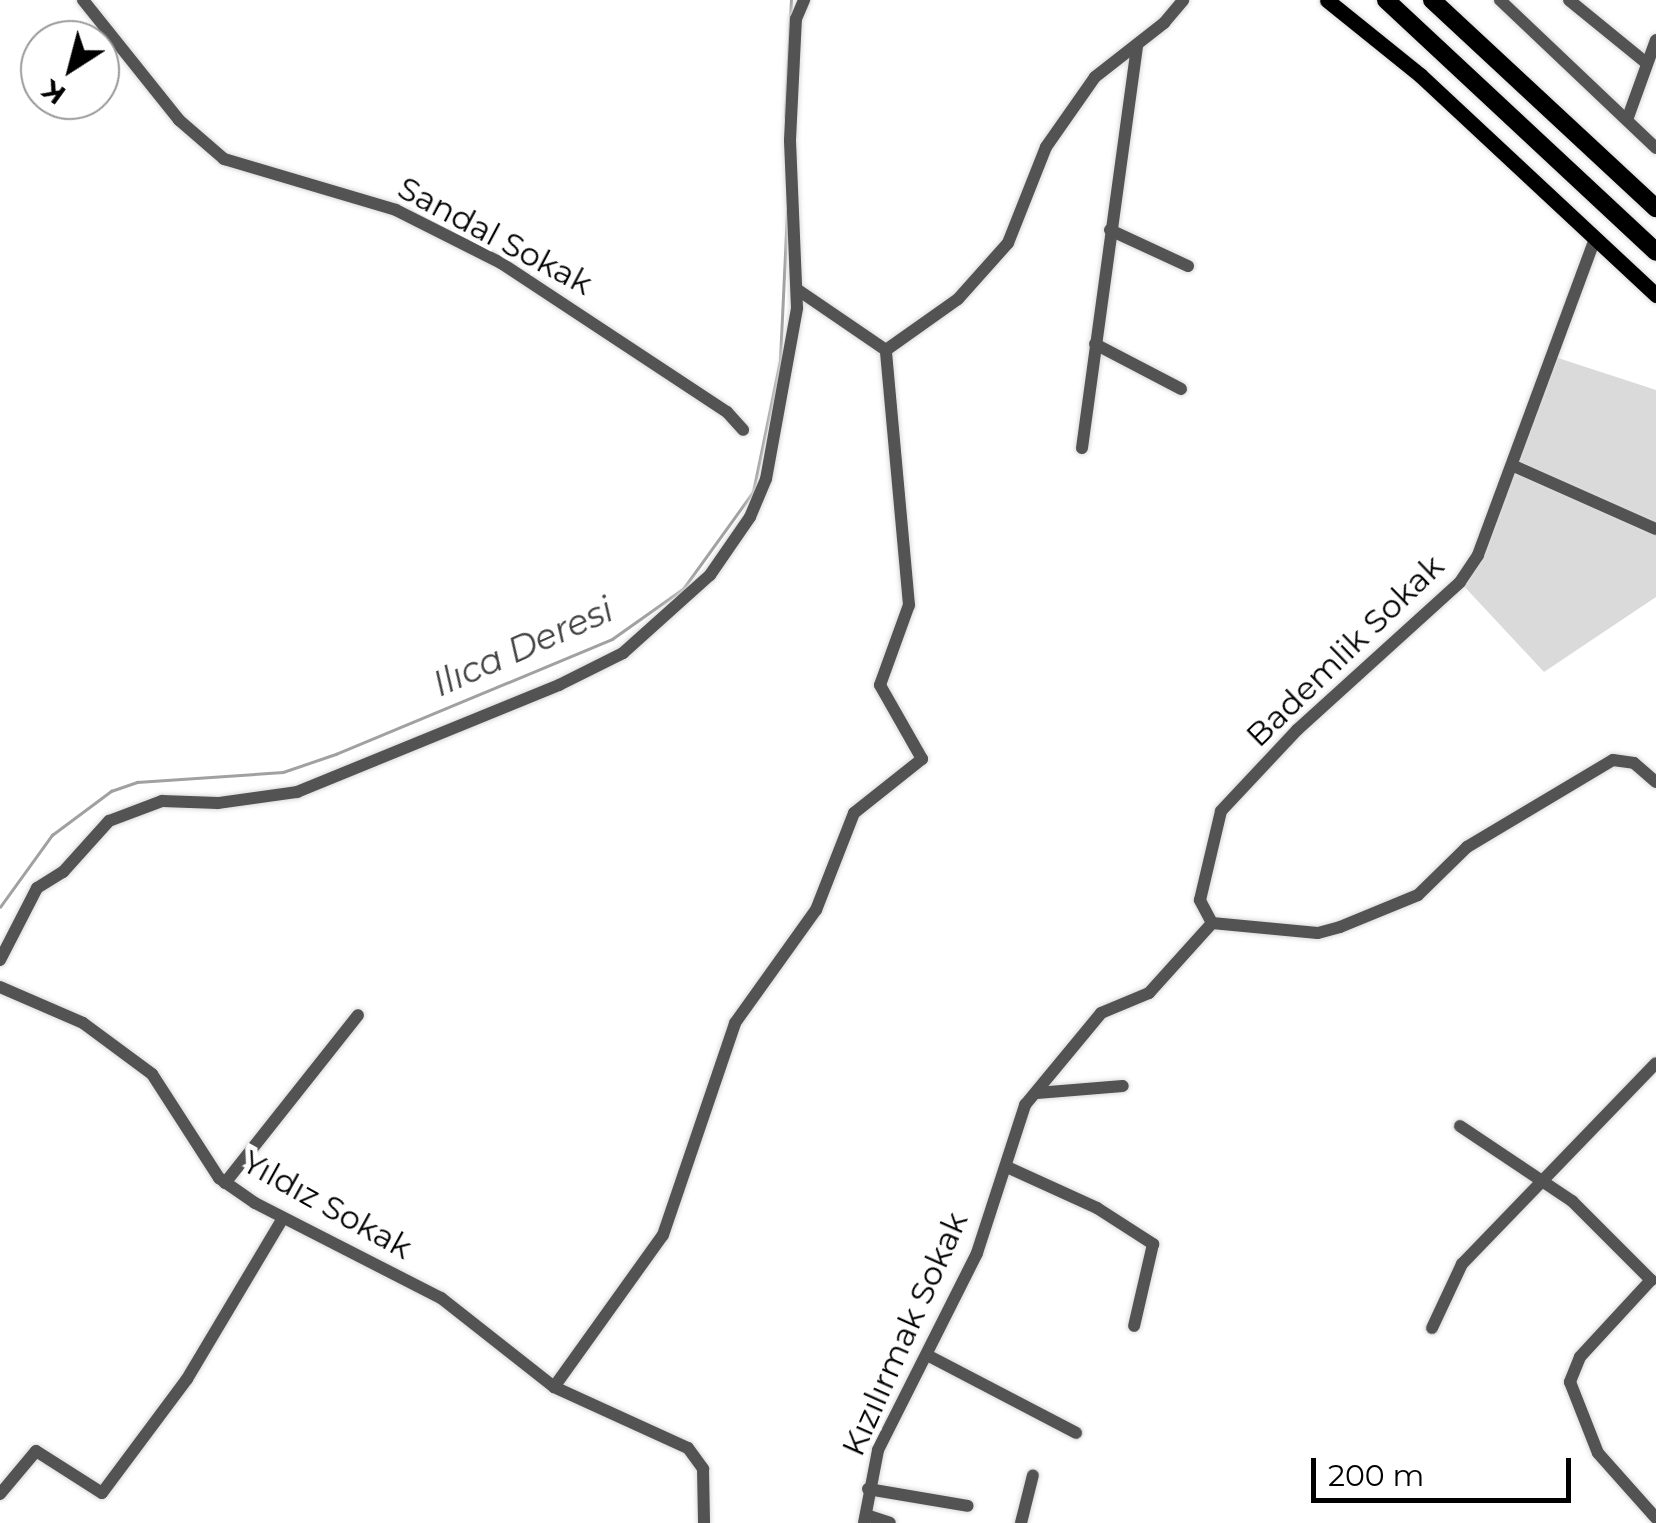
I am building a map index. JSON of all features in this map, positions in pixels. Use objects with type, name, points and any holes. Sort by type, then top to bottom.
[{"type":"highway","points":[[1386,0],[1656,252]]},
{"type":"highway","points":[[1432,0],[1656,208]]},
{"type":"main road","points":[[1327,0],[1420,75],[1656,295]]},
{"type":"street","points":[[804,0],[796,20],[790,140],[792,283],[886,350]]},
{"type":"street","points":[[886,350],[958,299],[1008,243],[1046,147],[1095,77],[1137,45],[1183,0]]},
{"type":"street","points":[[1500,0],[1656,148]]},
{"type":"street","points":[[1569,0],[1645,62]]},
{"type":"street","name":"Sandal Sokak","points":[[88,1],[179,120],[224,160],[396,210],[501,263],[728,412],[743,430]]},
{"type":"street","points":[[1628,120],[1645,62],[1656,40]]},
{"type":"street","points":[[1082,448],[1137,45]]},
{"type":"street","points":[[1110,230],[1188,266]]},
{"type":"street","name":"Bademlik Sokak","points":[[1212,923],[1200,900],[1220,810],[1297,730],[1460,582],[1516,467],[1595,238]]},
{"type":"street","points":[[0,960],[37,888],[63,872],[109,821],[162,800],[249,801],[297,792],[559,685],[623,653],[664,622],[730,546],[766,479],[798,290]]},
{"type":"street","points":[[1095,344],[1181,389]]},
{"type":"street","points":[[554,1386],[663,1236],[735,1023],[816,910],[854,813],[922,759],[880,685],[910,605],[886,350]]},
{"type":"street","points":[[1516,467],[1656,528]]},
{"type":"street","points":[[1212,923],[1318,933],[1340,927],[1418,895],[1467,846],[1613,760],[1634,762],[1656,782]]},
{"type":"street","name":"Kızılırmak Sokak","points":[[865,1519],[878,1450],[929,1356],[1006,1166],[1016,1128],[1082,1031],[1111,1006],[1149,994],[1212,923]]},
{"type":"street","name":"Yıldız Sokak","points":[[0,987],[83,1023],[152,1074],[225,1183],[283,1218],[440,1298],[554,1386],[688,1448],[704,1468],[710,1521]]},
{"type":"street","points":[[225,1183],[358,1015]]},
{"type":"street","points":[[1432,1328],[1462,1264],[1656,1064]]},
{"type":"street","points":[[1037,1094],[1123,1086]]},
{"type":"street","points":[[1460,1126],[1572,1200],[1651,1280],[1580,1356],[1570,1382],[1598,1453],[1656,1518]]},
{"type":"street","points":[[1006,1166],[1097,1208],[1153,1244],[1134,1326]]},
{"type":"street","points":[[0,1494],[36,1451],[102,1493],[187,1378],[283,1218]]},
{"type":"street","points":[[929,1356],[1076,1433]]},
{"type":"street","points":[[1020,1523],[1033,1474]]},
{"type":"street","points":[[868,1488],[968,1506]]},
{"type":"street","points":[[865,1519],[890,1523]]},
{"type":"shaded area","points":[[1552,356],[1656,390],[1656,597],[1544,672],[1460,582],[1478,555]]},
{"type":"waterway","name":"Ilıca Deresi","points":[[785,118],[791,0]]},
{"type":"waterway","name":"Ilıca Deresi","points":[[0,907],[52,835],[111,791],[137,782],[283,772],[336,754],[612,639],[683,589],[753,492],[780,360],[787,211]]}]
